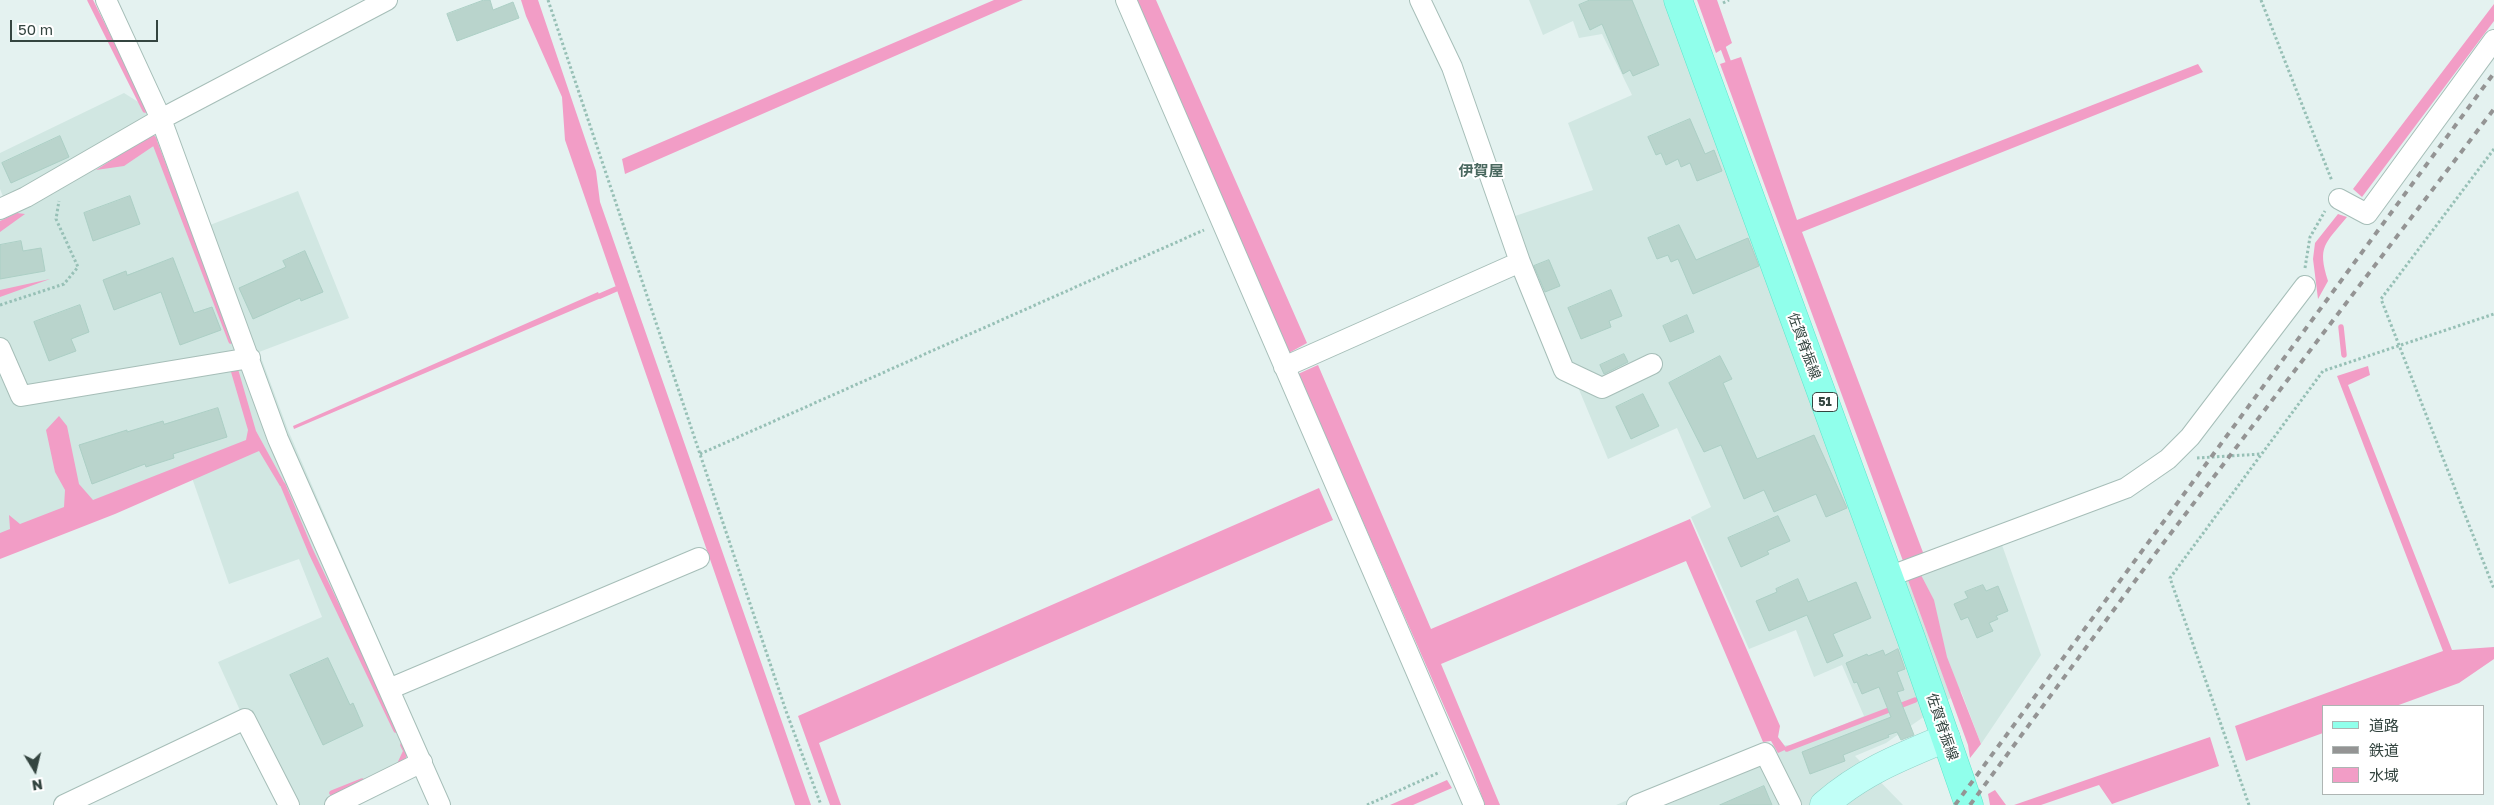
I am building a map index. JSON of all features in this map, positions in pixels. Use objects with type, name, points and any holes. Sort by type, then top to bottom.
[{"type":"main road","name":"佐賀脊振線","points":[[1678,0],[1969,805]]},
{"type":"main road","points":[[1824,805],[1846,786],[1880,765],[1946,738]]},
{"type":"street","points":[[106,0],[161,119],[250,358],[278,439],[440,805]]},
{"type":"street","points":[[0,210],[161,119],[387,0]]},
{"type":"street","points":[[1126,0],[1474,805]]},
{"type":"street","points":[[1420,0],[1452,67],[1520,262],[1564,370],[1602,388],[1652,364]]},
{"type":"street","points":[[2339,199],[2367,214],[2494,40]]},
{"type":"street","points":[[1284,367],[1520,262]]},
{"type":"street","points":[[1888,577],[2126,488],[2168,459],[2190,437],[2305,286]]},
{"type":"street","points":[[0,348],[21,396],[250,358]]},
{"type":"street","points":[[389,689],[699,558]]},
{"type":"street","points":[[64,805],[245,719],[289,805]]},
{"type":"street","points":[[1637,805],[1765,753],[1791,805]]},
{"type":"street","points":[[335,805],[422,762]]},
{"type":"path","points":[[548,0],[786,711],[821,805]]},
{"type":"path","points":[[1723,2],[1729,0]]},
{"type":"path","points":[[2261,0],[2339,199],[2328,205],[2310,237],[2305,261],[2305,286]]},
{"type":"path","points":[[2494,149],[2381,299],[2494,589]]},
{"type":"path","points":[[0,305],[64,284],[78,267],[56,219],[62,176]]},
{"type":"path","points":[[700,454],[1221,222]]},
{"type":"path","points":[[2249,805],[2170,578],[2324,371],[2494,314]]},
{"type":"path","points":[[2187,461],[2212,456],[2262,454]]},
{"type":"path","points":[[1366,805],[1457,765]]},
{"type":"shaded area","points":[[1529,0],[1667,0],[1883,589],[2002,545],[2041,655],[1981,744],[1961,691],[1886,743],[1855,756],[1903,805],[1616,805],[1755,746],[1794,745],[1864,716],[1842,665],[1814,677],[1796,630],[1749,649],[1691,517],[1711,507],[1677,428],[1608,459],[1527,265],[1512,217],[1593,190],[1568,123],[1632,95],[1602,34],[1579,38],[1573,21],[1543,35]]},
{"type":"shaded area","points":[[124,93],[170,122],[210,225],[298,191],[349,318],[259,352],[288,430],[433,765],[353,805],[283,805],[218,662],[322,617],[299,559],[229,584],[191,475],[0,546],[0,200],[4,199],[0,189],[0,153]]},
{"type":"water","points":[[521,0],[538,0],[596,171],[600,202],[811,805],[795,805],[565,140],[562,97],[526,16]]},
{"type":"water","points":[[994,0],[1023,0],[625,174],[622,159]]},
{"type":"water","points":[[1133,0],[1156,0],[1307,343],[1287,354]]},
{"type":"water","points":[[1697,0],[1717,0],[1732,43],[1716,53]]},
{"type":"water","points":[[2494,4],[2494,21],[2362,197],[2353,189]]},
{"type":"water","points":[[1741,57],[1797,220],[2198,64],[2203,72],[1802,232],[1924,555],[1903,561],[1720,64]]},
{"type":"water","points":[[152,134],[157,139],[155,145],[124,166],[96,170]]},
{"type":"water","points":[[17,213],[25,214],[0,232],[0,221]]},
{"type":"water","points":[[2338,214],[2347,217],[2325,246],[2323,260],[2328,281],[2318,299],[2313,259],[2315,243]]},
{"type":"water","points":[[50,279],[0,297],[0,290]]},
{"type":"water","points":[[598,292],[601,298],[294,429],[293,426]]},
{"type":"water","points":[[1318,365],[1431,629],[1690,519],[1780,726],[1778,737],[1787,749],[1778,753],[1771,741],[1763,742],[1686,561],[1441,664],[1500,805],[1485,805],[1473,772],[1298,374]]},
{"type":"water","points":[[2368,366],[2370,375],[2348,385],[2452,650],[2494,647],[2494,659],[2459,683],[2399,705],[2322,705],[2322,733],[2246,761],[2235,726],[2443,651],[2337,376]]},
{"type":"water","points":[[234,369],[238,369],[256,431],[285,484],[280,486],[259,451],[115,514],[0,559],[0,533],[10,529],[9,515],[20,524],[64,507],[65,490],[55,472],[46,430],[59,416],[67,426],[79,484],[93,500],[246,440],[248,430],[231,372]]},
{"type":"water","points":[[1319,488],[1333,520],[819,743],[841,805],[830,805],[798,716]]},
{"type":"water","points":[[1921,575],[1934,600],[1947,657],[1981,744],[1970,758],[1968,745],[1908,580]]},
{"type":"water","points":[[2210,737],[2219,766],[2112,804],[2099,785],[2041,805],[2014,805]]},
{"type":"water","points":[[1447,780],[1452,788],[1413,805],[1390,805]]},
{"type":"water","points":[[1995,790],[2006,805],[1990,805],[1988,794]]},
{"type":"building","points":[[484,0],[490,0],[493,10],[513,2],[519,18],[457,41],[447,14]]},
{"type":"building","points":[[1590,0],[1632,0],[1659,65],[1633,76],[1630,70],[1623,74],[1602,24],[1590,30],[1579,5]]},
{"type":"building","points":[[1690,119],[1705,154],[1714,150],[1722,171],[1697,181],[1690,163],[1681,167],[1678,159],[1666,165],[1661,153],[1656,155],[1648,137]]},
{"type":"building","points":[[60,136],[69,157],[11,183],[2,163]]},
{"type":"building","points":[[130,196],[140,224],[93,241],[84,213]]},
{"type":"building","points":[[1679,225],[1696,260],[1748,238],[1759,266],[1693,294],[1678,259],[1671,262],[1668,255],[1657,259],[1648,238]]},
{"type":"building","points":[[21,241],[23,251],[41,248],[45,271],[0,279],[0,245]]},
{"type":"building","points":[[305,251],[323,292],[301,301],[300,298],[253,319],[239,288],[286,267],[283,261]]},
{"type":"building","points":[[173,258],[194,313],[212,307],[221,330],[180,345],[161,292],[114,310],[103,280],[126,271],[127,275]]},
{"type":"building","points":[[1549,260],[1560,286],[1545,292],[1534,266]]},
{"type":"building","points":[[1611,290],[1622,316],[1609,321],[1611,327],[1581,339],[1568,308]]},
{"type":"building","points":[[80,305],[89,332],[71,339],[76,351],[49,361],[34,322]]},
{"type":"building","points":[[1687,315],[1694,332],[1670,342],[1663,326]]},
{"type":"building","points":[[1624,354],[1628,362],[1604,374],[1600,365]]},
{"type":"building","points":[[1720,356],[1732,379],[1723,383],[1757,459],[1814,435],[1847,508],[1826,517],[1816,494],[1774,512],[1764,490],[1744,499],[1721,445],[1704,452],[1669,383]]},
{"type":"building","points":[[1643,394],[1659,426],[1631,439],[1616,407]]},
{"type":"building","points":[[218,408],[227,437],[173,454],[174,458],[146,467],[145,464],[92,484],[79,445],[127,430],[127,432],[163,421],[164,424]]},
{"type":"building","points":[[1778,516],[1790,541],[1767,551],[1769,554],[1741,567],[1728,538]]},
{"type":"building","points":[[1798,579],[1808,602],[1856,582],[1871,618],[1833,634],[1843,656],[1827,663],[1807,615],[1769,631],[1756,601],[1777,592],[1776,589]]},
{"type":"building","points":[[1983,585],[1986,591],[1998,586],[2008,611],[1996,616],[1998,619],[1989,623],[1993,631],[1977,638],[1968,617],[1961,620],[1954,604],[1968,598],[1965,592]]},
{"type":"building","points":[[1898,649],[1905,669],[1897,672],[1904,690],[1897,692],[1914,735],[1901,740],[1897,732],[1888,735],[1889,737],[1843,755],[1845,761],[1810,774],[1802,752],[1891,717],[1879,687],[1862,694],[1857,682],[1854,683],[1846,663],[1867,654],[1868,656],[1883,650],[1885,655]]},
{"type":"building","points":[[328,658],[350,705],[353,703],[363,726],[323,745],[290,675]]},
{"type":"building","points":[[1764,786],[1772,805],[1720,805]]},
{"type":"waterway","points":[[90,0],[145,110]]},
{"type":"waterway","points":[[1721,42],[1728,61]]},
{"type":"waterway","points":[[153,138],[231,341]]},
{"type":"waterway","points":[[600,296],[616,289]]},
{"type":"waterway","points":[[2341,327],[2344,355]]},
{"type":"waterway","points":[[283,485],[311,552],[396,730]]},
{"type":"waterway","points":[[1787,749],[1915,700]]},
{"type":"waterway","points":[[399,766],[406,751],[403,745]]},
{"type":"waterway","points":[[332,793],[362,781]]},
{"type":"railway","points":[[1955,805],[2494,73]]},
{"type":"railway","points":[[1970,805],[2152,558],[2494,109]]},
{"type":"district","name":"伊賀屋","points":[[1481,171]]}]
